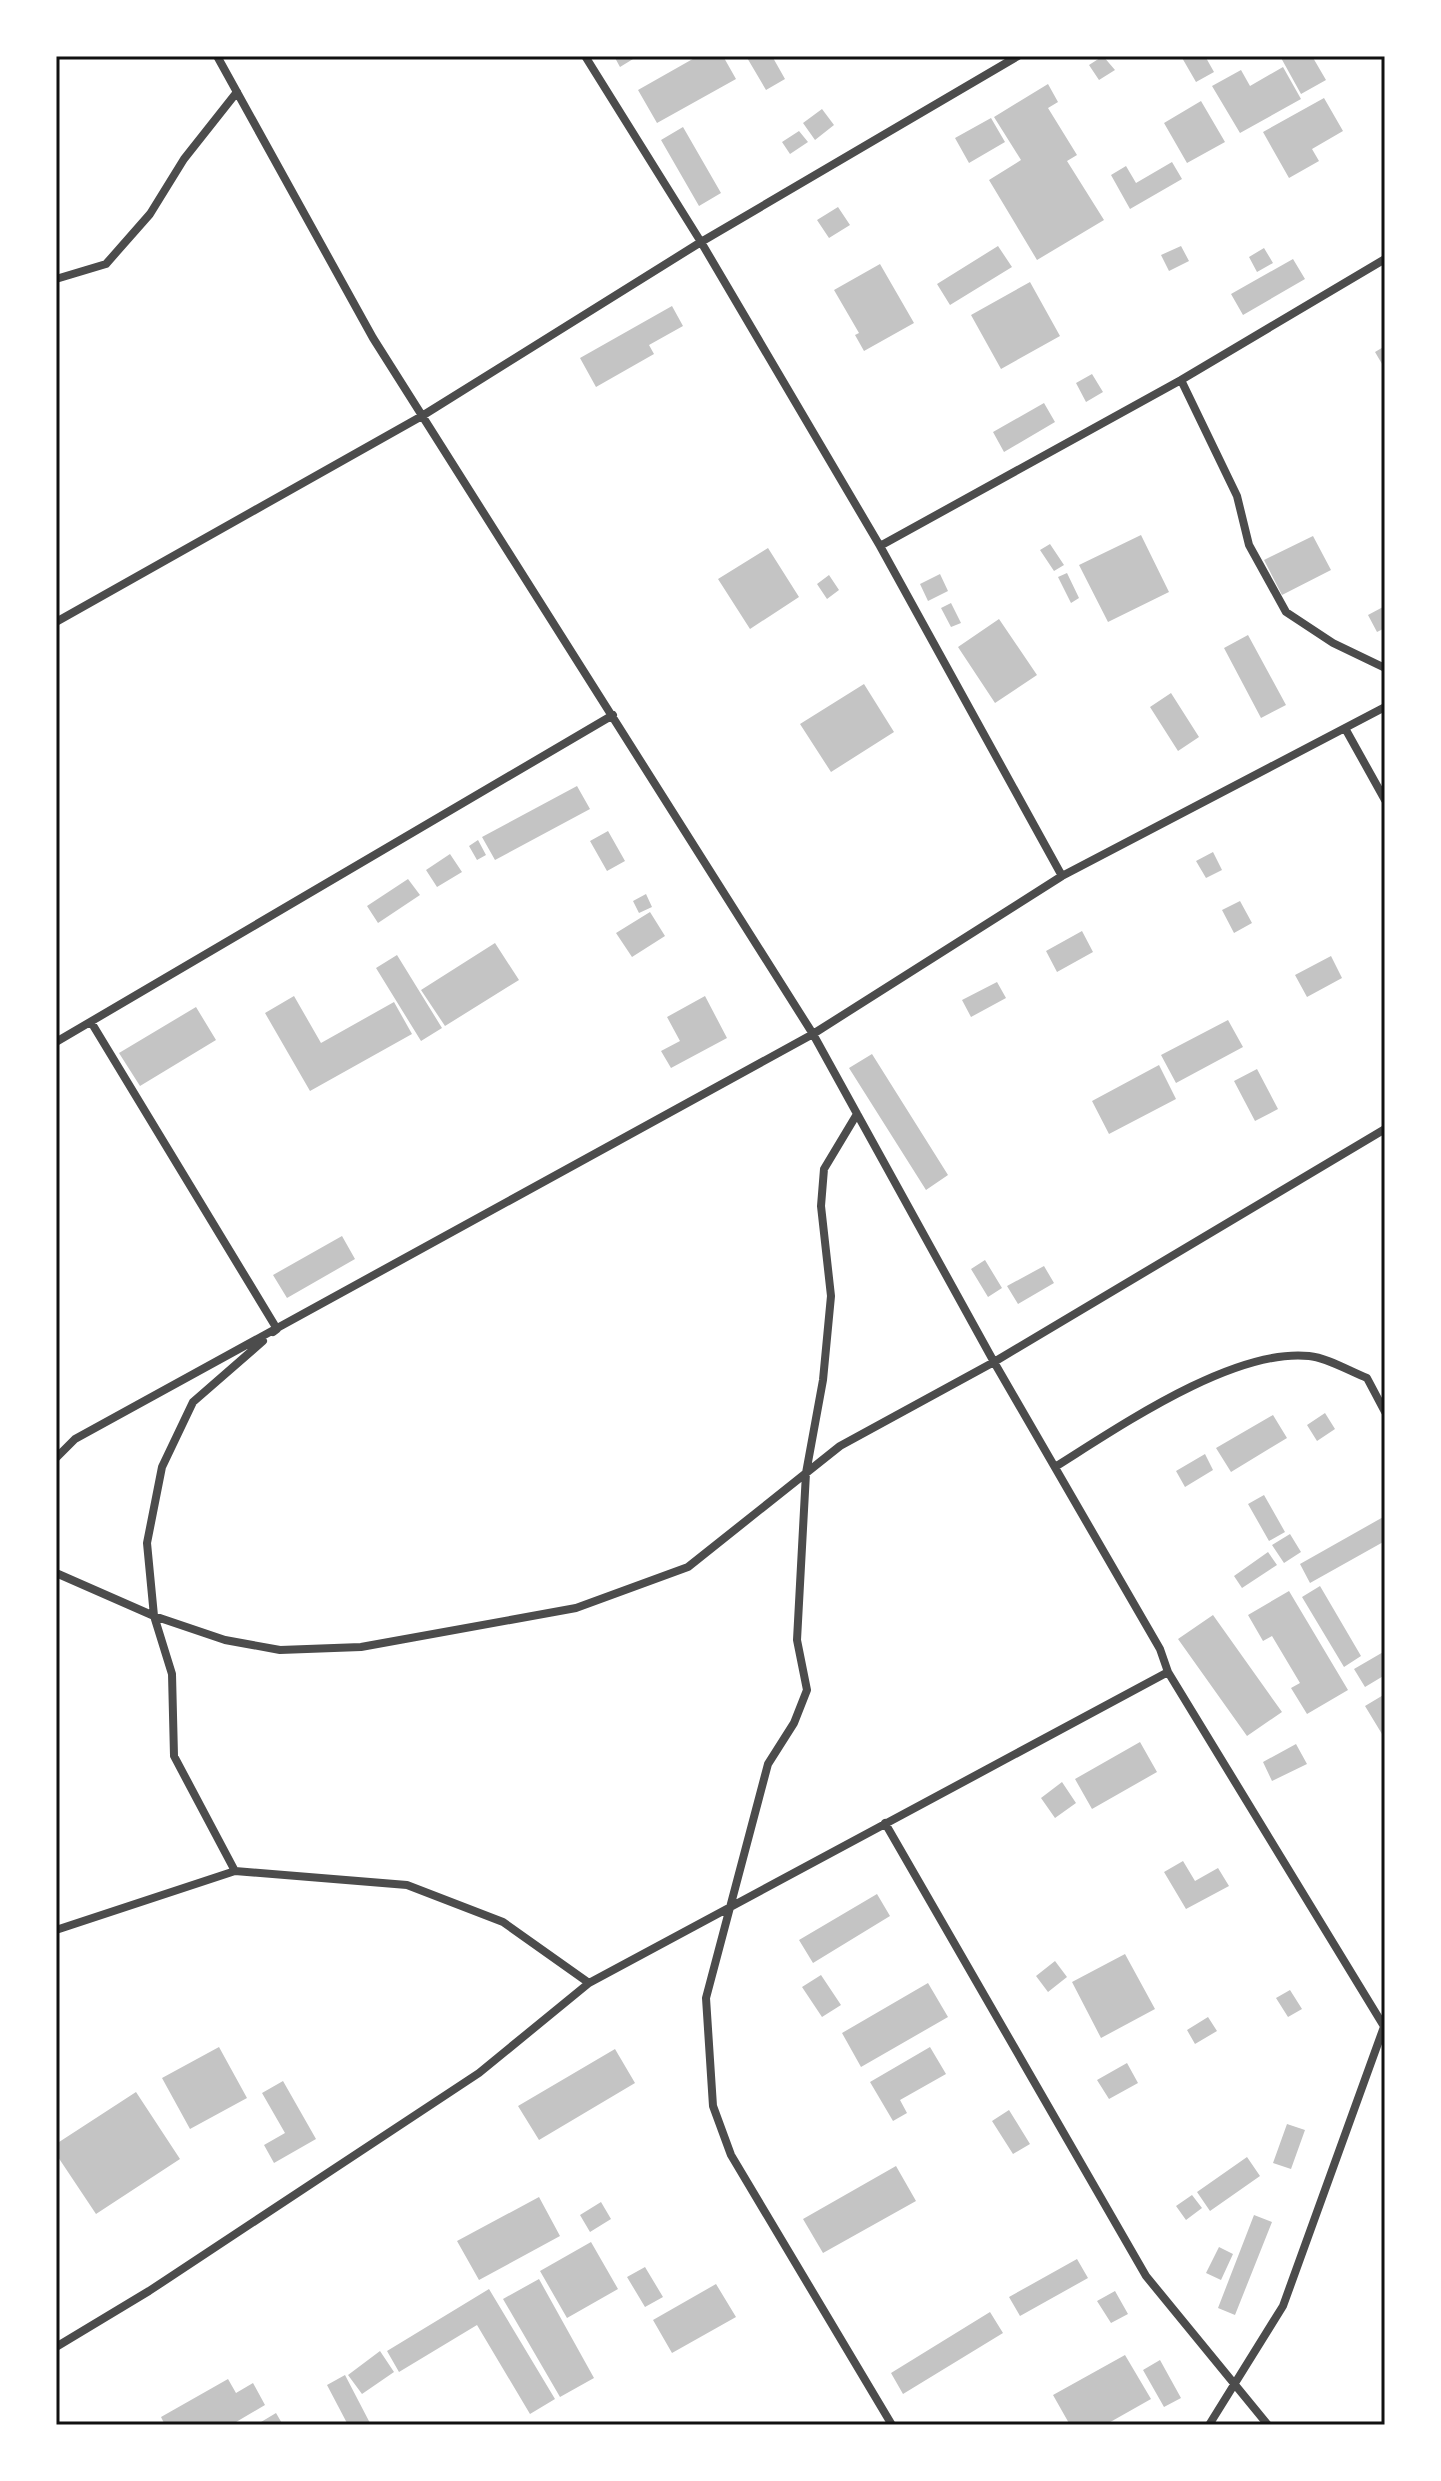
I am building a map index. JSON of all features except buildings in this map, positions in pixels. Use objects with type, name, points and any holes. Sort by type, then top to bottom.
[{"type":"street","points":[[217,56],[373,338],[813,1034],[994,1362],[1160,1649],[1168,1672],[1385,2026],[1283,2306],[1209,2425]]},
{"type":"street","points":[[585,56],[701,242],[880,546],[1062,876]]},
{"type":"street","points":[[56,622],[422,416],[701,242],[1018,56]]},
{"type":"street","points":[[56,279],[106,264],[150,214],[184,159],[237,92]]},
{"type":"street","points":[[880,546],[1181,380],[1385,259]]},
{"type":"street","points":[[1181,380],[1237,496],[1249,545],[1286,612],[1333,643],[1385,668]]},
{"type":"street","points":[[56,1458],[75,1439],[813,1034],[1062,876],[1385,707]]},
{"type":"street","points":[[56,1042],[613,715]]},
{"type":"street","points":[[1346,730],[1385,800]]},
{"type":"street","points":[[91,1022],[277,1329]]},
{"type":"street","points":[[857,1114],[824,1169],[821,1206],[831,1296],[823,1380],[806,1473],[797,1640],[807,1690],[794,1723],[768,1764],[727,1908],[706,1998],[713,2106],[731,2155],[892,2425]]},
{"type":"street","points":[[56,1573],[154,1616],[225,1640],[280,1650],[361,1647],[576,1608],[688,1567],[840,1446],[994,1362],[1385,1129]]},
{"type":"street","points":[[235,1871],[174,1756],[172,1674],[154,1616],[147,1543],[162,1467],[193,1402],[277,1329]]},
{"type":"street","points":[[1055,1467],[1141,1414],[1247,1363],[1310,1356],[1367,1378],[1385,1412]]},
{"type":"street","points":[[56,2347],[162,2283],[479,2073],[589,1983],[1168,1672]]},
{"type":"street","points":[[885,1823],[1146,2276],[1268,2425]]},
{"type":"street","points":[[56,1930],[235,1871],[407,1885],[503,1922],[589,1983]]}]
